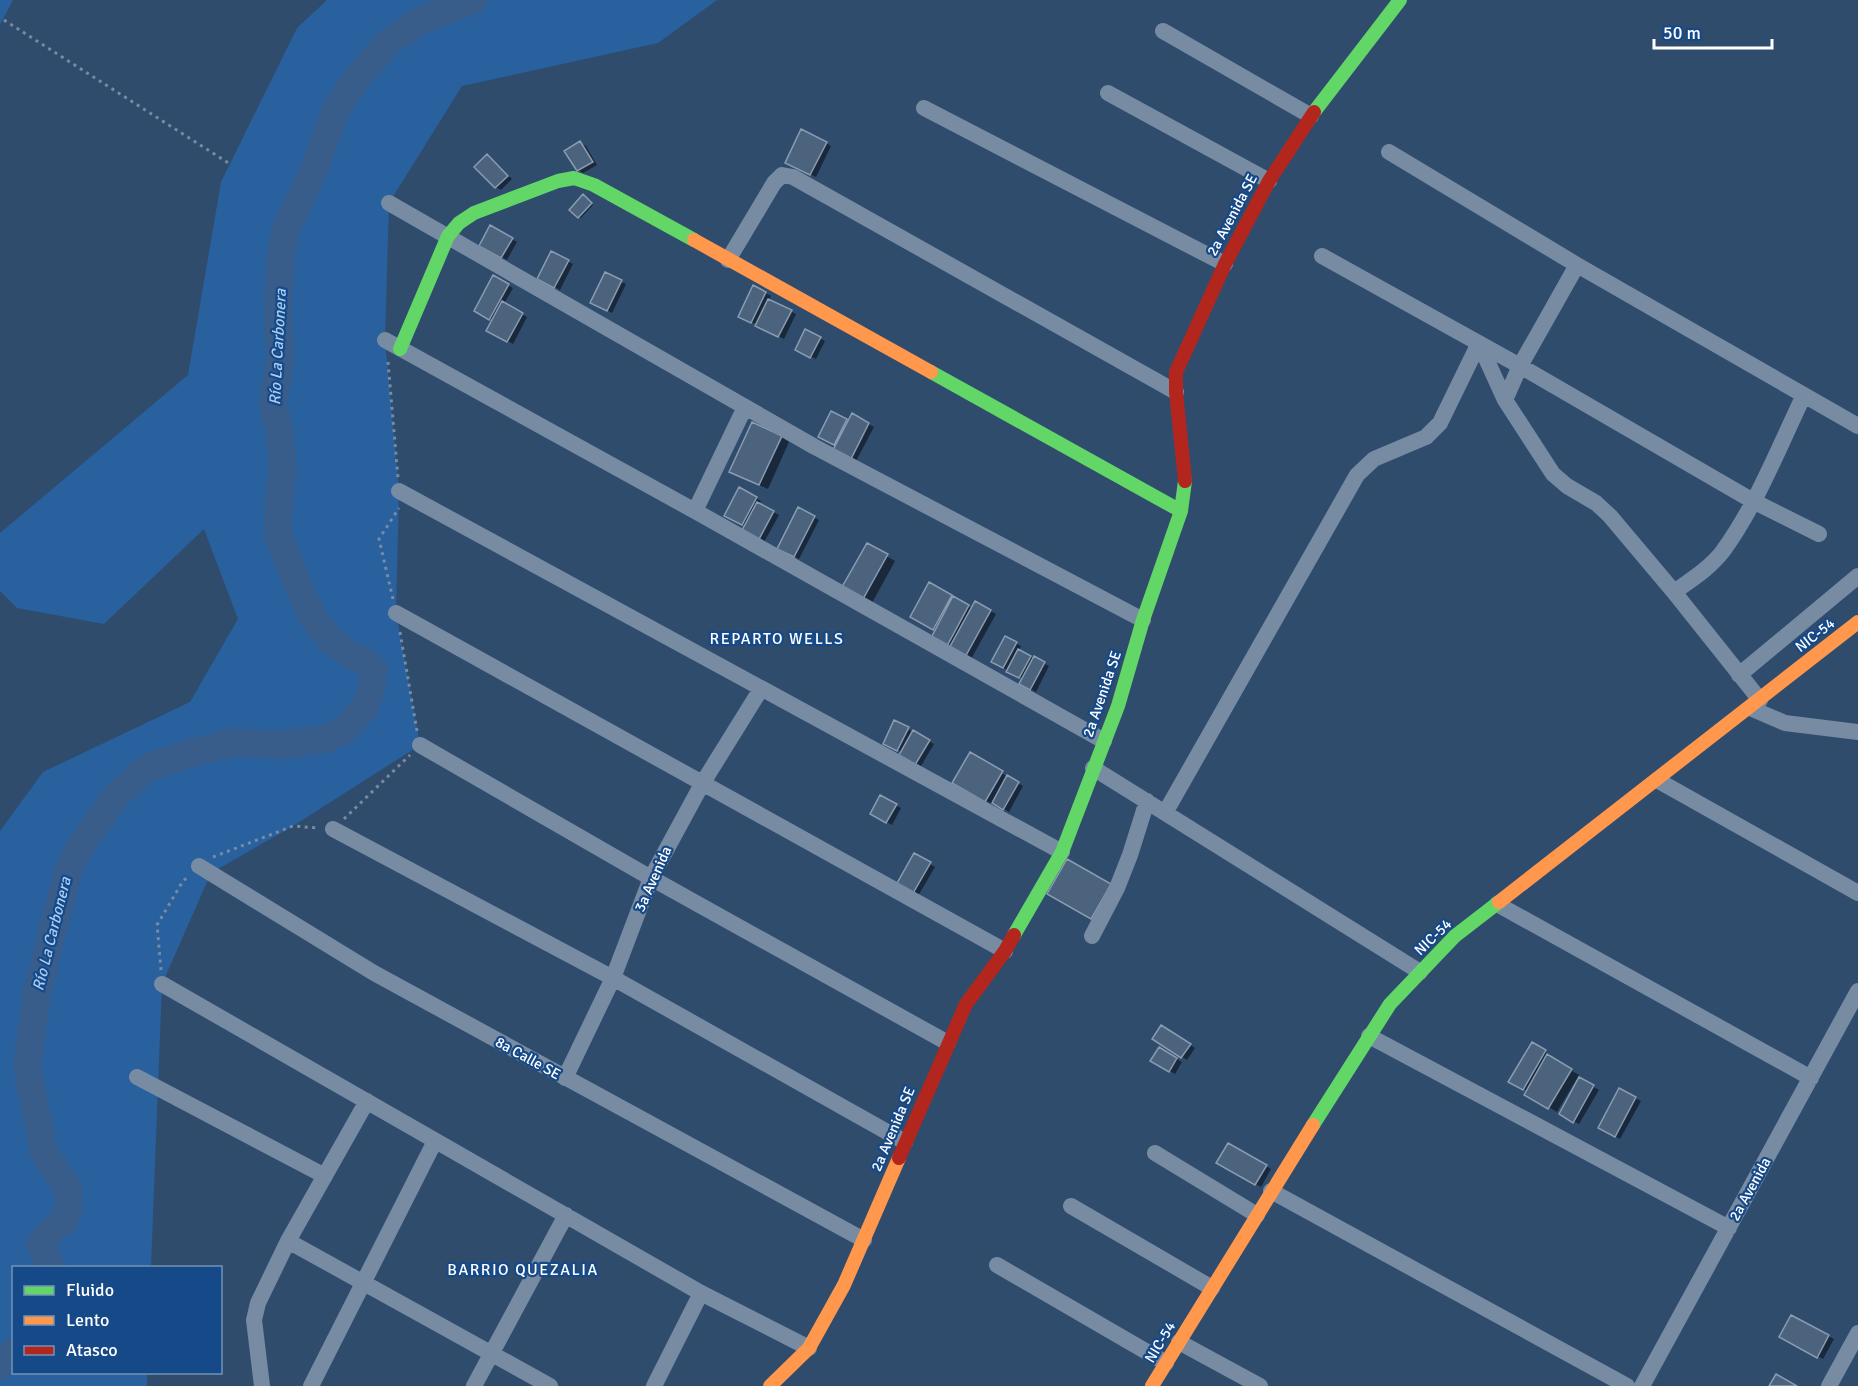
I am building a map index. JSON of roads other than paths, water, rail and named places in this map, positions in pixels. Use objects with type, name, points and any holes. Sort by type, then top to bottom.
[{"type":"street","name":"2a Avenida SE","points":[[770,1386],[809,1348],[864,1240],[966,1004],[1005,951],[1062,852],[1118,706],[1143,620],[1181,511],[1185,481],[1176,372],[1184,351],[1225,264],[1269,181],[1311,116],[1400,0]]},
{"type":"street","points":[[1163,31],[1311,116]]},
{"type":"street","points":[[1108,93],[1269,181]]},
{"type":"street","points":[[924,108],[1225,264]]},
{"type":"street","points":[[1389,152],[1577,264],[1858,426]]},
{"type":"street","points":[[728,260],[774,183],[782,175],[793,177],[1176,392]]},
{"type":"street","points":[[400,349],[448,236],[459,223],[474,213],[558,180],[574,178],[594,185],[1181,511]]},
{"type":"street","points":[[389,203],[815,447],[1143,620]]},
{"type":"street","points":[[1322,256],[1520,366],[1753,501],[1819,534]]},
{"type":"street","points":[[1505,400],[1520,366],[1577,264]]},
{"type":"street","points":[[385,340],[1104,741]]},
{"type":"street","points":[[1479,343],[1505,400],[1553,474],[1566,486],[1596,503],[1610,516],[1674,592],[1739,675],[1755,704],[1785,723],[1858,732]]},
{"type":"street","points":[[1165,813],[1357,475],[1374,459],[1426,437],[1440,423],[1479,343]]},
{"type":"street","points":[[1674,592],[1705,570],[1722,551],[1753,501],[1804,395]]},
{"type":"street","points":[[695,511],[745,407]]},
{"type":"street","points":[[399,491],[1062,852]]},
{"type":"street","points":[[1739,675],[1858,576]]},
{"type":"street","points":[[396,613],[1005,951]]},
{"type":"street","name":"NIC-54","points":[[1152,1386],[1271,1191],[1390,1004],[1455,936],[1858,622]]},
{"type":"street","name":"3a Avenida","points":[[565,1078],[613,978],[651,878],[702,784],[761,690]]},
{"type":"street","points":[[420,745],[651,878],[948,1043]]},
{"type":"street","points":[[1093,768],[1420,972]]},
{"type":"street","points":[[1657,780],[1858,893]]},
{"type":"street","points":[[1092,936],[1117,888],[1147,801]]},
{"type":"street","points":[[333,829],[613,978],[905,1142]]},
{"type":"street","name":"8a Calle SE","points":[[199,866],[374,973],[864,1240]]},
{"type":"street","points":[[1497,904],[1811,1077]]},
{"type":"street","points":[[162,984],[701,1293],[809,1348]]},
{"type":"street","name":"2a Avenida","points":[[1642,1386],[1858,991]]},
{"type":"street","points":[[1369,1036],[1729,1228]]},
{"type":"street","points":[[137,1077],[325,1176]]},
{"type":"street","points":[[262,1386],[254,1320],[258,1303],[288,1241],[367,1101]]},
{"type":"street","points":[[311,1386],[435,1141]]},
{"type":"street","points":[[1155,1153],[1257,1215]]},
{"type":"street","points":[[1271,1191],[1627,1386]]},
{"type":"street","points":[[1071,1206],[1212,1288]]},
{"type":"street","points":[[474,1386],[566,1215]]},
{"type":"street","points":[[288,1241],[550,1386]]},
{"type":"street","points":[[997,1265],[1166,1363]]},
{"type":"street","points":[[654,1386],[701,1293]]},
{"type":"street","points":[[1829,1386],[1858,1333]]},
{"type":"street","points":[[1179,1342],[1260,1386]]},
{"type":"waterway","name":"Río La Carbonera","points":[[50,1266],[40,1243],[65,1219],[68,1210],[68,1188],[44,1153],[27,1065],[37,994],[53,928],[69,868],[80,847],[115,797],[139,774],[152,766],[234,742],[281,745],[326,739],[344,730],[365,707],[371,691],[374,670],[363,660],[350,655],[332,641],[316,623],[278,535],[279,498],[283,470],[279,428],[273,404],[280,361],[278,309],[281,256],[286,229],[316,165],[335,111],[357,78],[389,42],[421,20],[474,0]]},
{"type":"waterway","name":"Río La Carbonera","points":[[0,1366],[12,1354]]},
{"type":"district","name":"REPARTO WELLS","points":[[777,639]]},
{"type":"district","name":"BARRIO QUEZALIA","points":[[523,1270]]}]
